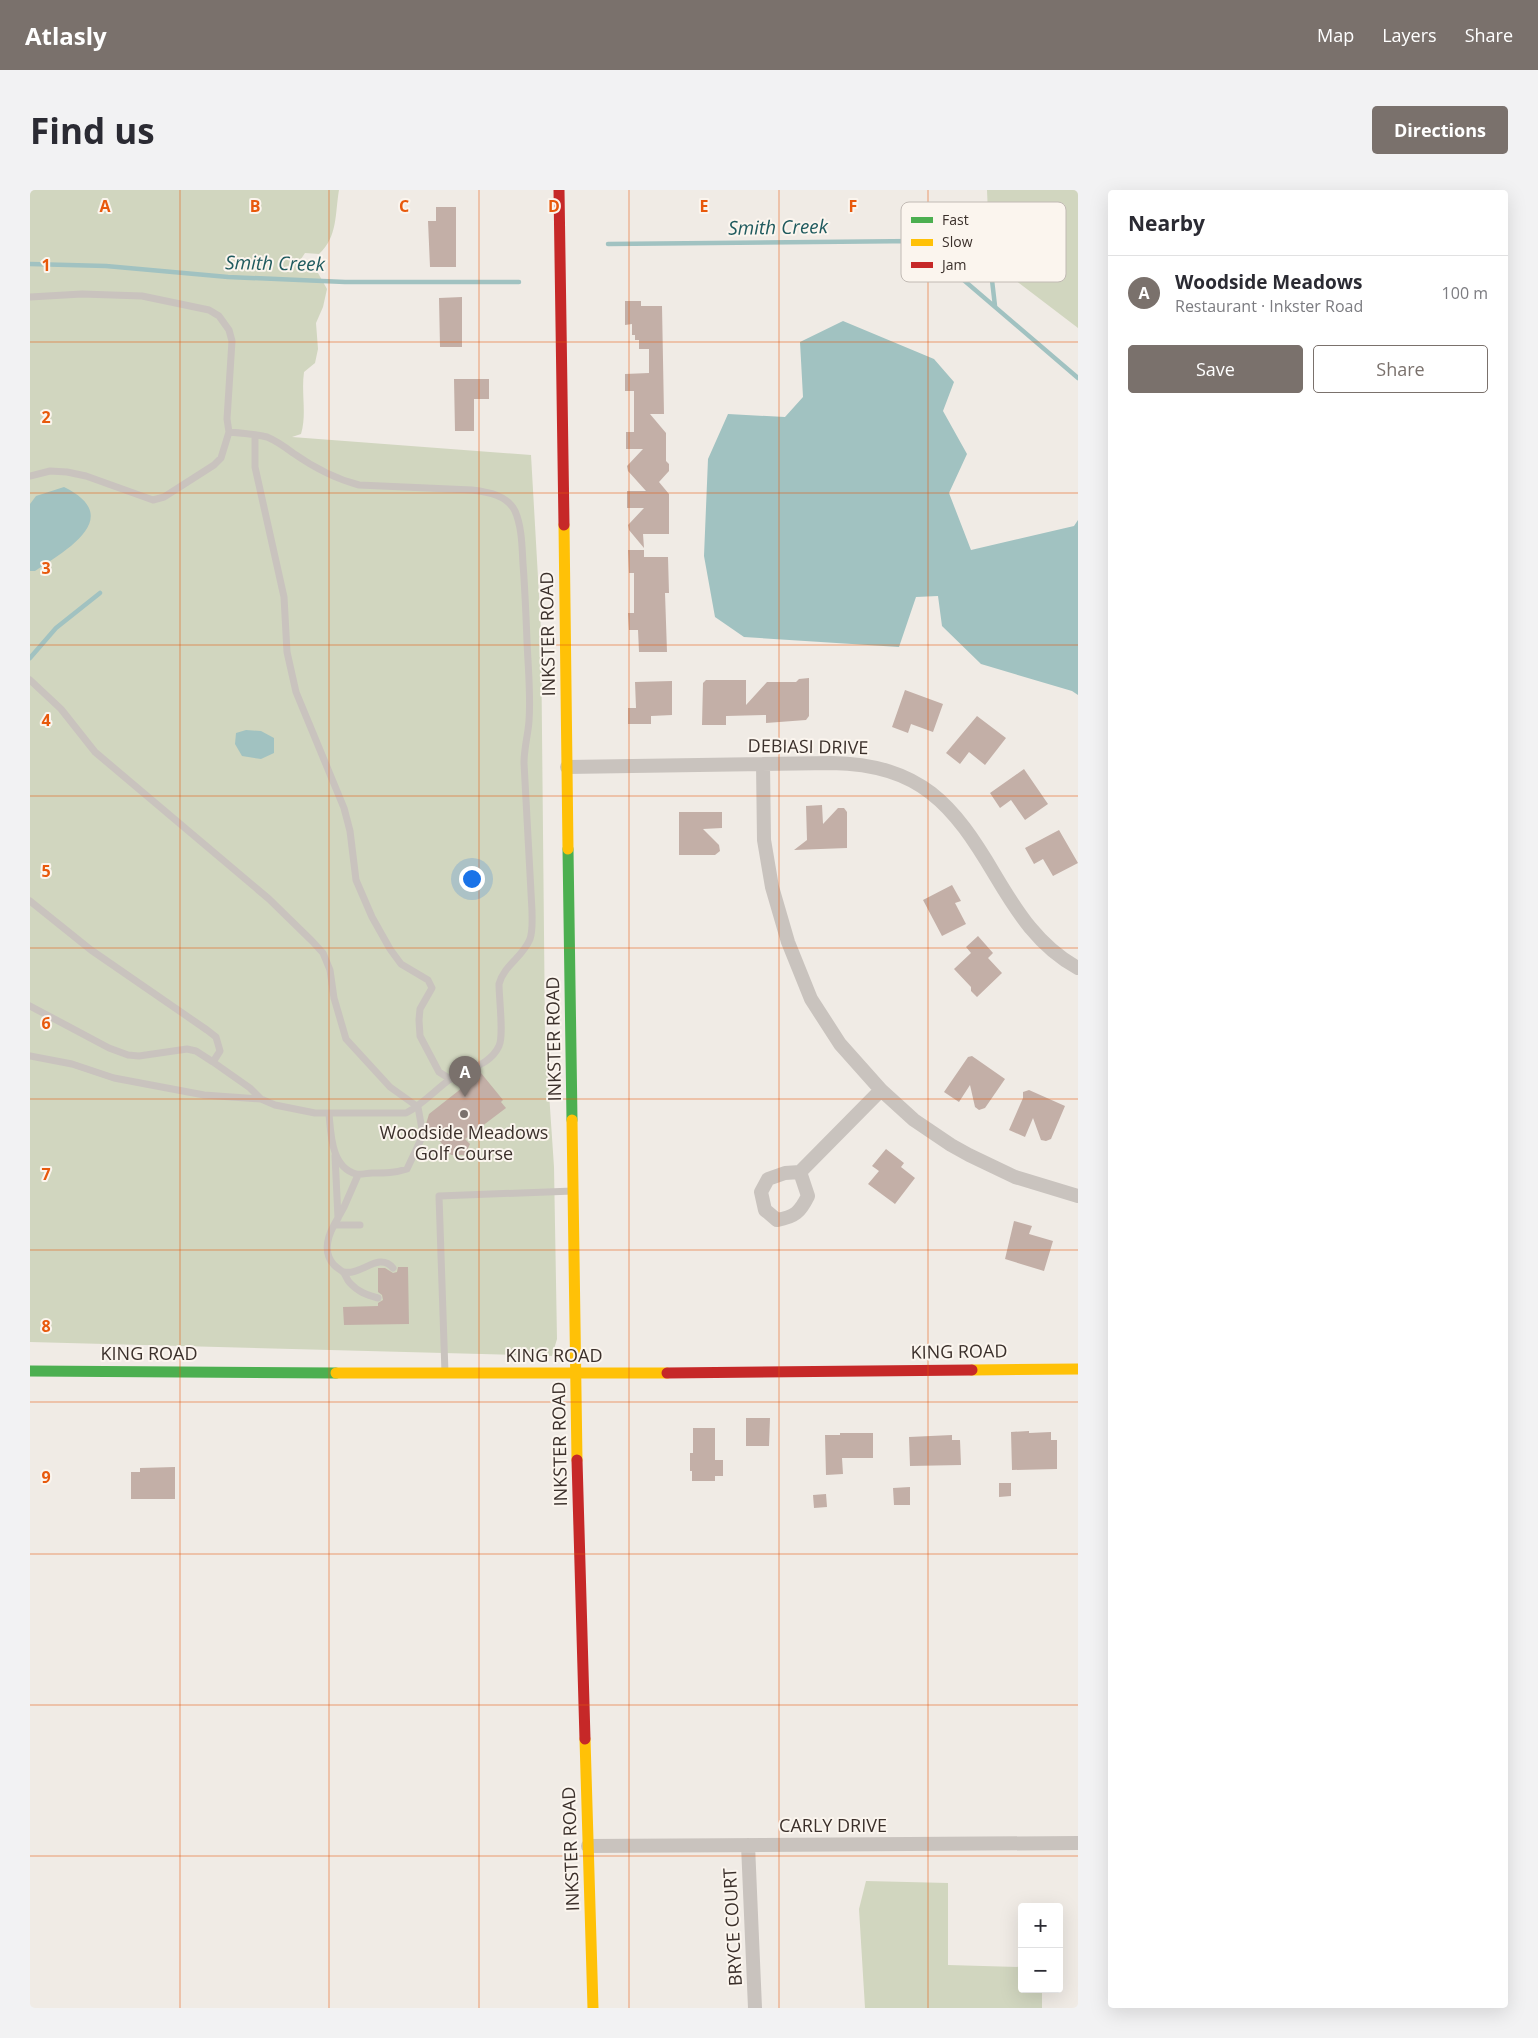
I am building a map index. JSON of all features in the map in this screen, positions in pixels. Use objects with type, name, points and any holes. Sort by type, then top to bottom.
[{"type":"street","name":"INKSTER ROAD","points":[[559,190],[576,1374],[593,2008]]},
{"type":"street","name":"DEBIASI DRIVE","points":[[567,767],[832,763],[869,766],[896,773],[926,788],[941,800],[969,832],[1012,904],[1038,938],[1078,968]]},
{"type":"street","points":[[763,764],[764,840],[772,887],[788,942],[811,1000],[840,1044],[881,1090],[914,1120],[969,1156],[1015,1177],[1078,1196]]},
{"type":"street","points":[[800,1172],[881,1090]]},
{"type":"street","name":"KING ROAD","points":[[30,1371],[576,1374],[1078,1369]]},
{"type":"street","name":"CARLY DRIVE","points":[[588,1846],[1078,1843]]},
{"type":"street","name":"BRYCE COURT","points":[[748,1845],[755,2008]]},
{"type":"lane","points":[[30,298],[82,294],[142,296],[209,310],[219,316],[228,330],[232,341],[227,419],[228,432],[221,458],[214,465],[159,499],[145,498],[86,476],[67,472],[50,471],[30,476]]},
{"type":"lane","points":[[30,1056],[72,1064],[114,1078],[204,1094],[261,1099],[292,1110],[329,1114],[406,1113],[418,1107],[450,1079],[473,1070],[494,1053],[500,1044],[499,998],[502,975],[524,950],[532,930],[524,763],[524,747],[529,720],[527,647],[520,533],[515,511],[501,497],[490,492],[442,487],[359,485],[344,481],[268,438],[228,432]]},
{"type":"lane","points":[[255,435],[254,467],[284,597],[287,652],[296,692],[344,808],[350,830],[356,880],[372,916],[390,949],[401,964],[428,980],[432,988],[426,998],[419,1020],[420,1036],[438,1072],[450,1079]]},
{"type":"lane","points":[[30,680],[61,709],[95,752],[269,899],[323,953],[330,970],[334,998],[346,1039],[390,1087],[418,1107],[422,1135],[407,1169],[395,1173],[358,1175],[349,1171],[339,1162],[335,1153]]},
{"type":"lane","points":[[30,901],[91,950],[216,1037],[220,1051],[213,1062]]},
{"type":"lane","points":[[30,1006],[109,1048],[128,1055],[139,1056],[174,1049],[196,1051],[250,1088],[261,1099]]},
{"type":"lane","points":[[329,1114],[335,1153],[338,1218]]},
{"type":"lane","points":[[358,1175],[328,1236],[327,1245],[329,1257],[335,1266],[344,1272],[350,1283],[364,1294],[378,1298]]},
{"type":"lane","points":[[445,1373],[439,1196],[573,1191]]},
{"type":"lane","points":[[334,1224],[360,1225]]},
{"type":"lane","points":[[344,1272],[353,1272],[381,1261],[389,1263],[393,1268]]},
{"type":"green space","name":"Woodside Meadows Golf Course","points":[[30,190],[339,190],[335,224],[330,240],[319,254],[305,253],[301,259],[306,271],[318,273],[327,289],[323,307],[316,323],[318,349],[315,363],[304,372],[303,426],[301,434],[292,437],[531,455],[541,630],[545,1034],[554,1167],[557,1339],[552,1356],[30,1342]]},
{"type":"green space","points":[[987,190],[1078,190],[1078,328],[1018,282],[1066,282],[1066,202],[988,202]]},
{"type":"green space","points":[[866,1881],[948,1883],[948,1965],[1018,1967],[1018,1993],[1042,1993],[1042,2008],[865,2008],[859,1909]]},
{"type":"water","points":[[843,321],[934,359],[954,382],[943,411],[967,454],[949,493],[971,550],[1074,526],[1078,520],[1078,695],[1072,691],[981,664],[942,626],[938,596],[916,597],[899,647],[744,637],[715,617],[704,556],[708,459],[728,414],[785,417],[803,397],[800,342]]},
{"type":"water","points":[[64,487],[82,498],[90,510],[90,521],[84,532],[62,553],[35,571],[30,571],[30,504],[36,496]]},
{"type":"water","points":[[246,730],[261,731],[274,738],[274,753],[261,759],[242,756],[235,744],[236,733]]},
{"type":"building","points":[[436,207],[456,207],[456,267],[430,267],[428,221],[436,221]]},
{"type":"building","points":[[462,297],[462,347],[440,347],[439,298]]},
{"type":"building","points":[[625,301],[641,301],[641,306],[662,306],[664,414],[650,414],[666,433],[666,461],[669,464],[669,471],[659,482],[669,494],[669,534],[643,534],[644,548],[629,530],[628,525],[644,508],[627,508],[627,491],[646,491],[628,471],[627,466],[643,449],[626,449],[626,432],[634,432],[634,391],[625,391],[625,374],[649,373],[649,349],[639,349],[639,340],[635,340],[635,335],[632,335],[632,324],[625,325]]},
{"type":"building","points":[[454,379],[489,379],[489,399],[474,399],[474,431],[455,431]]},
{"type":"building","points":[[628,550],[644,550],[644,557],[668,557],[669,593],[665,593],[667,652],[639,652],[638,630],[629,630],[628,613],[634,613],[634,573],[629,573]]},
{"type":"building","points":[[809,678],[809,716],[806,720],[766,723],[766,715],[726,716],[726,725],[702,725],[703,683],[706,680],[746,680],[746,705],[767,682],[796,682],[799,679]]},
{"type":"building","points":[[672,681],[672,715],[651,716],[651,724],[628,724],[628,708],[636,708],[635,682]]},
{"type":"building","points":[[905,690],[943,704],[933,732],[911,724],[908,733],[892,727]]},
{"type":"building","points":[[977,716],[1006,738],[985,765],[969,752],[960,764],[946,753]]},
{"type":"building","points":[[1024,769],[1048,804],[1025,820],[1011,800],[1000,808],[990,793]]},
{"type":"building","points":[[822,805],[823,824],[838,808],[844,808],[847,812],[847,848],[794,850],[807,840],[806,806]]},
{"type":"building","points":[[679,812],[722,812],[722,828],[703,829],[719,845],[720,851],[715,855],[679,855]]},
{"type":"building","points":[[1059,830],[1078,863],[1053,876],[1043,859],[1034,864],[1025,848]]},
{"type":"building","points":[[952,885],[961,901],[955,903],[966,924],[942,936],[923,900]]},
{"type":"building","points":[[978,936],[993,953],[988,958],[1002,973],[977,997],[971,991],[971,987],[954,969],[971,953],[966,947]]},
{"type":"building","points":[[972,1056],[1005,1079],[985,1108],[979,1110],[975,1107],[970,1085],[959,1102],[944,1092],[968,1057]]},
{"type":"building","name":"Woodside Meadows Golf Course","points":[[481,1073],[503,1100],[501,1102],[506,1108],[465,1139],[470,1144],[465,1155],[451,1155],[426,1124],[429,1114]]},
{"type":"building","points":[[1029,1090],[1065,1106],[1051,1139],[1046,1141],[1041,1140],[1033,1118],[1025,1137],[1009,1130],[1023,1098],[1023,1092]]},
{"type":"building","points":[[886,1149],[904,1163],[901,1167],[915,1178],[895,1204],[868,1184],[879,1171],[872,1166]]},
{"type":"building","points":[[1014,1221],[1032,1226],[1029,1234],[1053,1241],[1044,1271],[1005,1259]]},
{"type":"building","points":[[398,1267],[408,1267],[409,1324],[344,1325],[343,1307],[378,1306],[378,1303],[383,1300],[382,1295],[378,1292],[378,1268],[385,1268],[393,1273],[397,1272]]},
{"type":"building","points":[[746,1418],[770,1418],[769,1446],[746,1446]]},
{"type":"building","points":[[693,1428],[715,1428],[715,1460],[723,1460],[723,1476],[715,1476],[715,1481],[692,1481],[690,1453],[693,1453]]},
{"type":"building","points":[[1029,1431],[1029,1433],[1051,1432],[1051,1440],[1057,1440],[1057,1469],[1012,1470],[1011,1432]]},
{"type":"building","points":[[840,1433],[873,1433],[873,1458],[842,1458],[843,1474],[826,1475],[825,1435],[840,1435]]},
{"type":"building","points":[[952,1435],[952,1440],[960,1440],[961,1465],[910,1466],[909,1437]]},
{"type":"building","points":[[175,1467],[175,1499],[131,1499],[131,1472],[140,1472],[140,1468]]},
{"type":"building","points":[[999,1483],[1011,1483],[1011,1496],[999,1497]]},
{"type":"building","points":[[910,1487],[910,1505],[894,1505],[893,1488]]},
{"type":"building","points":[[826,1494],[827,1507],[814,1508],[813,1495]]},
{"type":"waterway","name":"Smith Creek","points":[[608,244],[901,241]]},
{"type":"waterway","name":"Smith Creek","points":[[30,264],[106,266],[228,277],[345,282],[519,282]]},
{"type":"waterway","name":"Smith Creek","points":[[966,282],[1078,378]]},
{"type":"waterway","points":[[992,282],[995,306]]},
{"type":"waterway","points":[[30,658],[56,628],[100,593]]},
{"type":"traffic: fast","points":[[568,849],[572,1120]]},
{"type":"traffic: fast","points":[[30,1371],[336,1373]]},
{"type":"traffic: slow","points":[[564,525],[568,849]]},
{"type":"traffic: slow","points":[[572,1120],[577,1460]]},
{"type":"traffic: slow","points":[[972,1370],[1078,1369]]},
{"type":"traffic: slow","points":[[336,1373],[667,1373]]},
{"type":"traffic: slow","points":[[585,1739],[593,2008]]},
{"type":"traffic: jam","points":[[559,190],[564,525]]},
{"type":"traffic: jam","points":[[667,1373],[972,1370]]},
{"type":"traffic: jam","points":[[577,1460],[585,1739]]},
{"type":"place","name":"Woodside Meadows","points":[[465,1097]]},
{"type":"place","name":"Woodside Meadows Golf Course","points":[[464,1114]]}]
